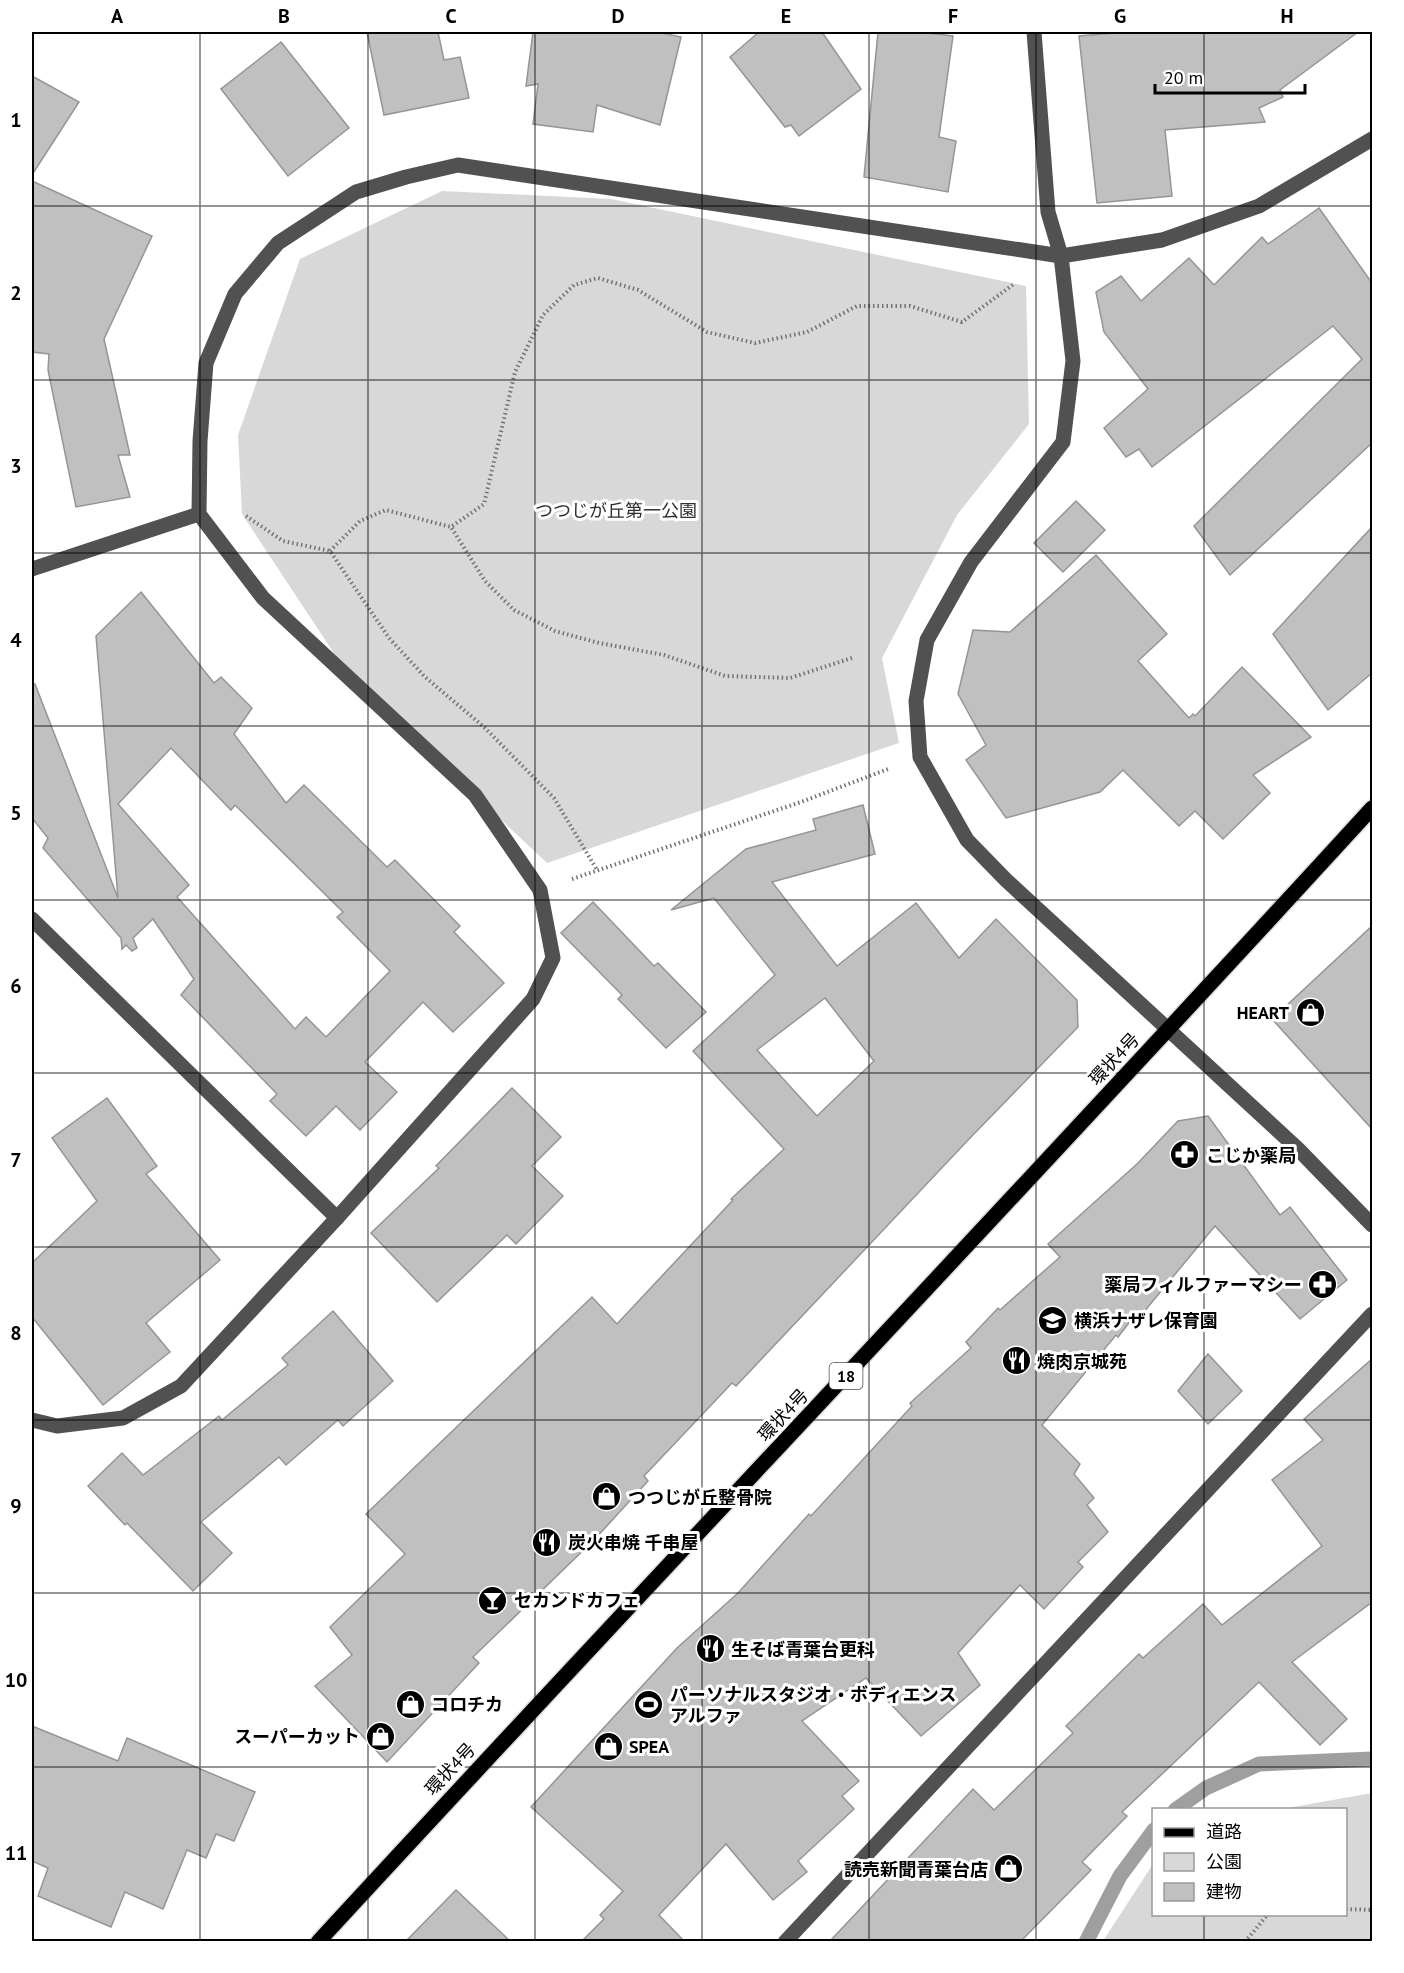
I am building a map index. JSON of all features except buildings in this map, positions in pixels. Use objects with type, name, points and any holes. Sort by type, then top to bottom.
[{"type":"main road","name":"環状4号","points":[[318,1941],[1170,1029],[1372,808]]},
{"type":"street","points":[[1034,32],[1048,212],[1061,256],[1073,361],[1063,442],[971,562],[927,640],[916,701],[921,757],[967,840],[1006,880],[1298,1149],[1372,1225]]},
{"type":"street","points":[[32,1420],[57,1426],[123,1418],[181,1386],[338,1218],[533,999],[553,958],[540,890],[475,795],[263,598],[199,514],[200,441],[206,363],[235,294],[278,243],[356,192],[458,165],[1061,256],[1162,240],[1260,206],[1372,139]]},
{"type":"street","points":[[32,569],[199,514]]},
{"type":"street","points":[[32,919],[338,1218]]},
{"type":"street","points":[[785,1941],[1372,1314]]},
{"type":"path","points":[[452,527],[484,504],[515,372],[543,315],[574,285],[598,278],[638,290],[707,332],[755,343],[807,332],[857,306],[910,306],[962,322],[1030,273],[1037,252]]},
{"type":"path","points":[[199,484],[283,541],[330,551],[389,638],[425,677],[484,727],[554,798],[597,870]]},
{"type":"path","points":[[330,551],[360,520],[386,510],[452,527],[485,581],[514,610],[555,631],[599,643],[664,655],[725,676],[790,678],[852,658]]},
{"type":"path","points":[[540,890],[801,802],[921,757]]},
{"type":"path","points":[[1347,1909],[1372,1910]]},
{"type":"path","points":[[1245,1941],[1266,1916]]},
{"type":"green space","name":"つつじが丘第一公園","points":[[442,191],[611,199],[1026,286],[1029,424],[957,515],[882,658],[899,743],[547,863],[349,676],[242,514],[238,435],[300,259]]},
{"type":"green space","points":[[1372,1793],[1372,1941],[1103,1941],[1152,1866],[1152,1916],[1347,1916],[1347,1808],[1288,1808]]},
{"type":"waterway","points":[[1178,1808],[1206,1788],[1259,1764],[1372,1759]]},
{"type":"waterway","points":[[1086,1942],[1120,1876],[1152,1833]]},
{"type":"place","name":"HEART","points":[[1310,1012]]},
{"type":"place","name":"こじか薬局","points":[[1185,1155]]},
{"type":"place","name":"薬局フィルファーマシー","points":[[1323,1284]]},
{"type":"place","name":"横浜ナザレ保育園","points":[[1053,1320]]},
{"type":"place","name":"焼肉京城苑","points":[[1016,1361]]},
{"type":"place","name":"つつじが丘整骨院","points":[[607,1497]]},
{"type":"place","name":"炭火串焼 千串屋","points":[[547,1542]]},
{"type":"place","name":"セカンドカフェ","points":[[493,1600]]},
{"type":"place","name":"生そば青葉台更科","points":[[710,1649]]},
{"type":"place","name":"コロチカ","points":[[410,1704]]},
{"type":"place","name":"パーソナルスタジオ・ボディエンス アルファ","points":[[649,1704]]},
{"type":"place","name":"スーパーカット","points":[[381,1736]]},
{"type":"place","name":"SPEA","points":[[608,1746]]},
{"type":"place","name":"読売新聞青葉台店","points":[[1009,1869]]}]
